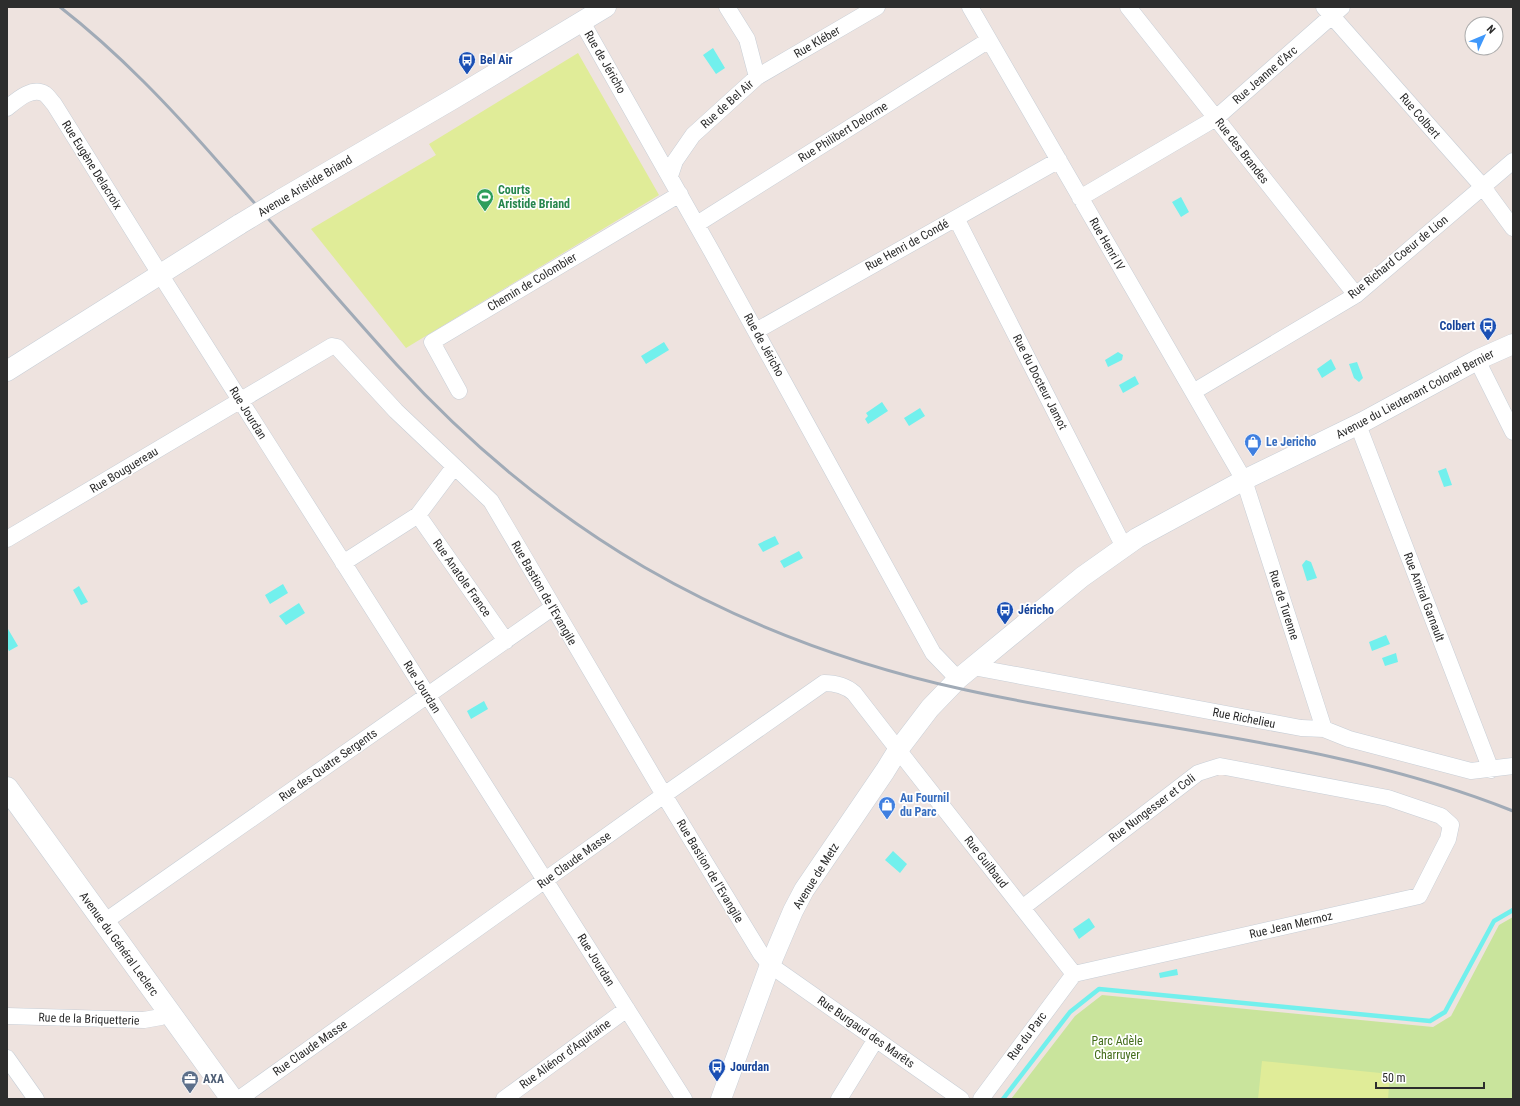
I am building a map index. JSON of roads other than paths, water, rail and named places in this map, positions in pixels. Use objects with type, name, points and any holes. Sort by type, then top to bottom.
[{"type":"main road","name":"Avenue du Général Leclerc","points":[[7,788],[232,1099]]},
{"type":"street","name":"Avenue Aristide Briand","points":[[7,371],[578,14],[606,7]]},
{"type":"street","name":"Rue de Bel Air","points":[[670,176],[675,161],[693,135],[757,77],[747,39],[727,7]]},
{"type":"street","name":"Rue Kléber","points":[[757,77],[877,7]]},
{"type":"street","name":"Rue Henri IV","points":[[970,7],[1244,480]]},
{"type":"street","name":"Rue des Brandes","points":[[1128,7],[1356,294]]},
{"type":"street","name":"Rue Jeanne d'Arc","points":[[1080,198],[1216,118],[1332,10]]},
{"type":"street","name":"Rue Colbert","points":[[1332,10],[1482,187],[1513,228]]},
{"type":"street","name":"Rue de Jéricho","points":[[578,14],[697,224],[933,653],[966,673]]},
{"type":"street","name":"Rue Philibert Delorme","points":[[697,224],[989,40]]},
{"type":"street","name":"Rue Eugène Delacroix","points":[[7,108],[25,95],[36,92],[45,95],[54,104],[160,274]]},
{"type":"street","name":"Rue Henri de Condé","points":[[756,331],[1059,160]]},
{"type":"street","name":"Rue Richard Coeur de Lion","points":[[1193,392],[1356,294],[1513,161]]},
{"type":"street","name":"Chemin de Colombier","points":[[459,390],[432,342],[680,194]]},
{"type":"street","name":"Rue du Docteur Jamot","points":[[956,218],[1124,547]]},
{"type":"street","name":"Rue Jourdan","points":[[160,274],[684,1099]]},
{"type":"street","name":"Avenue du Lieutenant Colonel Bernier","points":[[966,673],[1082,577],[1137,538],[1244,480],[1358,425],[1477,360],[1513,344]]},
{"type":"street","name":"Rue Bastion de l'Evangile","points":[[241,401],[332,346],[337,347],[396,411],[490,501],[664,795],[761,954],[770,965]]},
{"type":"street","points":[[1477,360],[1513,432]]},
{"type":"street","name":"Rue Bouguereau","points":[[7,539],[241,401]]},
{"type":"street","name":"Rue Amiral Garnault","points":[[1358,425],[1491,770]]},
{"type":"street","points":[[343,563],[418,515],[454,468]]},
{"type":"street","name":"Rue de Turenne","points":[[1244,480],[1324,729]]},
{"type":"street","name":"Rue Anatole France","points":[[418,515],[506,641]]},
{"type":"street","name":"Rue des Quatre Sergents","points":[[104,922],[552,608]]},
{"type":"street","name":"Rue Richelieu","points":[[966,673],[1301,728],[1324,729],[1350,739],[1471,771],[1491,770],[1513,766]]},
{"type":"street","name":"Avenue de Metz","points":[[721,1099],[770,965],[793,911],[804,890],[898,750],[930,708],[966,673]]},
{"type":"street","name":"Rue Claude Masse","points":[[239,1099],[664,795],[824,683],[830,683],[848,688],[854,693],[898,750]]},
{"type":"street","name":"Rue Guilbaud","points":[[898,750],[1074,974]]},
{"type":"street","name":"Rue Nungesser et Coli","points":[[1022,908],[1198,773],[1220,766],[1388,798],[1441,816]]},
{"type":"street","name":"Rue Jean Mermoz","points":[[1074,974],[1419,896],[1448,839],[1451,825],[1441,816]]},
{"type":"street","name":"Rue Burgaud des Marêts","points":[[770,965],[961,1099]]},
{"type":"street","name":"Rue du Parc","points":[[981,1099],[1074,974]]},
{"type":"street","name":"Rue Aliénor d'Aquitaine","points":[[504,1099],[627,1009]]},
{"type":"street","name":"Rue de la Briquetterie","points":[[7,1016],[144,1020],[161,1017],[169,1012]]},
{"type":"street","points":[[838,1099],[876,1039]]},
{"type":"street","points":[[7,1058],[36,1099]]},
{"type":"water","points":[[713,48],[725,68],[716,74],[703,55]]},
{"type":"water","points":[[1181,197],[1189,212],[1181,217],[1172,202]]},
{"type":"water","points":[[664,342],[669,350],[646,364],[641,356]]},
{"type":"water","points":[[1118,352],[1123,355],[1122,360],[1108,367],[1105,360]]},
{"type":"water","points":[[1331,359],[1336,369],[1322,378],[1317,369]]},
{"type":"water","points":[[1357,362],[1363,378],[1359,382],[1354,378],[1349,364]]},
{"type":"water","points":[[1135,376],[1139,384],[1123,393],[1119,385]]},
{"type":"water","points":[[882,402],[888,411],[868,424],[865,419],[868,416],[866,413]]},
{"type":"water","points":[[920,408],[925,416],[909,426],[904,418]]},
{"type":"water","points":[[1446,468],[1452,485],[1444,487],[1438,471]]},
{"type":"water","points":[[775,536],[779,544],[763,552],[758,544]]},
{"type":"water","points":[[799,551],[803,558],[784,568],[780,561]]},
{"type":"water","points":[[1306,560],[1311,562],[1317,578],[1307,581],[1302,565]]},
{"type":"water","points":[[283,584],[288,593],[270,604],[265,595]]},
{"type":"water","points":[[79,586],[88,602],[81,605],[73,590]]},
{"type":"water","points":[[299,603],[305,613],[286,625],[279,616]]},
{"type":"water","points":[[8,629],[18,646],[9,651],[7,647]]},
{"type":"water","points":[[1386,635],[1390,644],[1372,651],[1369,642]]},
{"type":"water","points":[[1396,653],[1398,662],[1385,666],[1382,658]]},
{"type":"water","points":[[484,701],[488,709],[471,719],[467,711]]},
{"type":"water","points":[[893,851],[907,864],[900,873],[885,860]]},
{"type":"water","points":[[1089,918],[1095,927],[1079,939],[1073,929]]},
{"type":"water","points":[[1177,969],[1178,975],[1160,978],[1159,973]]},
{"type":"waterway","points":[[1003,1099],[1070,1012],[1099,989],[1430,1021],[1445,1012],[1494,921],[1513,910]]},
{"type":"railway","points":[[60,7],[124,62],[163,102],[265,214],[397,365],[453,422],[544,500],[577,524],[644,567],[682,588],[760,625],[840,655],[924,680],[1035,704],[1311,752],[1379,768],[1447,787],[1513,811]]},
{"type":"place","name":"Bel Air","points":[[467,75]]},
{"type":"place","name":"Courts Aristide Briand","points":[[485,212]]},
{"type":"place","name":"Colbert","points":[[1488,341]]},
{"type":"place","name":"Le Jericho","points":[[1253,457]]},
{"type":"place","name":"Jéricho","points":[[1005,625]]},
{"type":"place","name":"Au Fournil du Parc","points":[[887,820]]},
{"type":"place","name":"Jourdan","points":[[717,1082]]},
{"type":"place","name":"AXA","points":[[190,1094]]},
{"type":"park label","name":"Parc Adèle Charruyer","points":[[1117,1048]]}]
